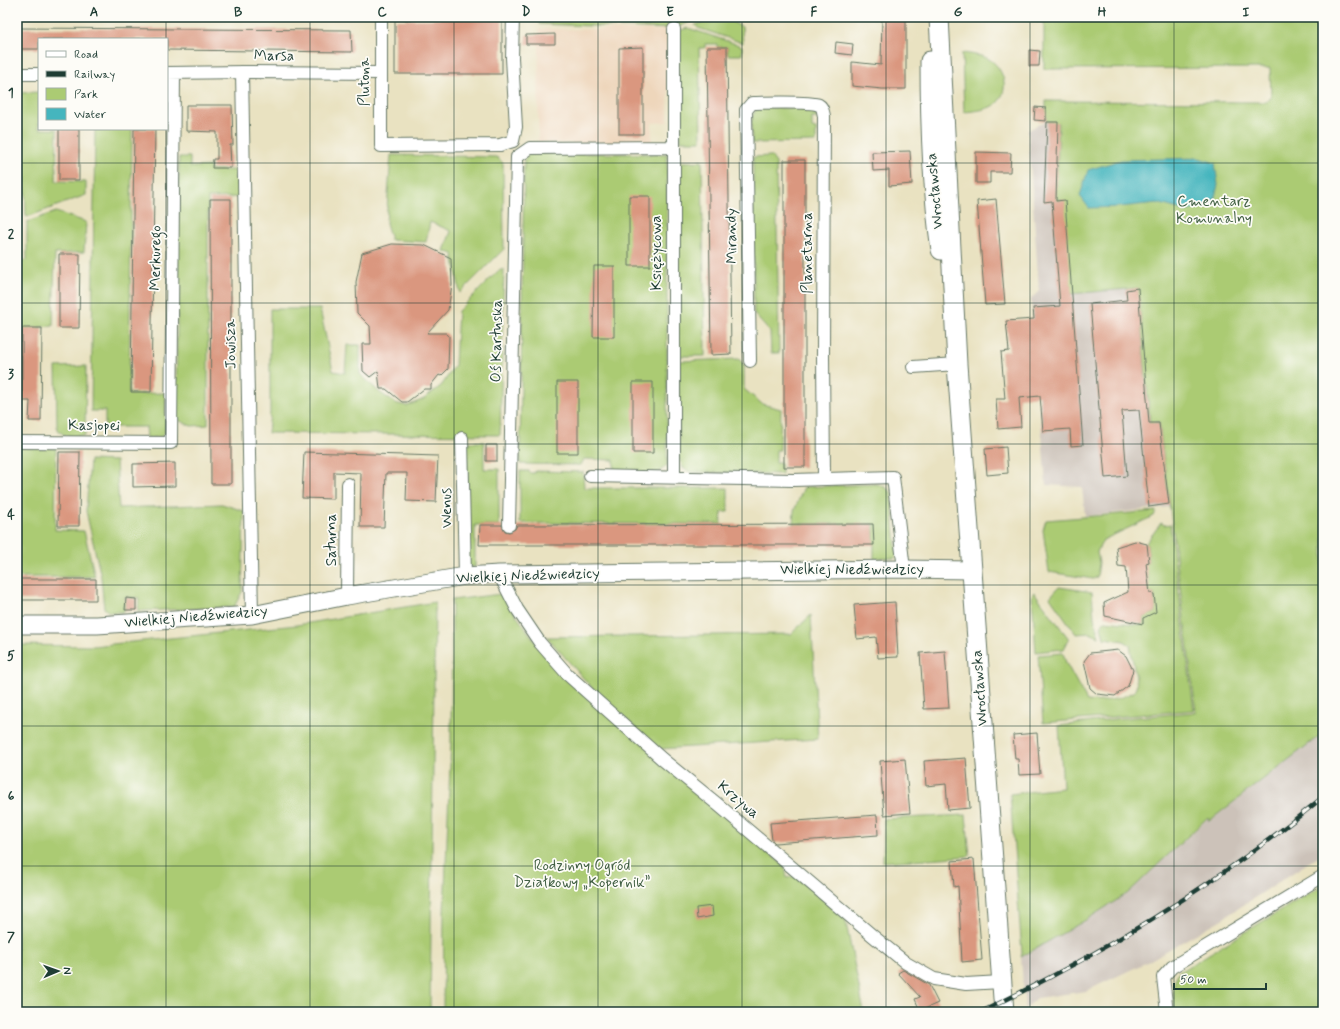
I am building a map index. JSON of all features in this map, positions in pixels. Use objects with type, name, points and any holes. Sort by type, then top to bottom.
[{"type":"main road","name":"Wrocławska","points":[[935,17],[930,44],[931,146],[937,225],[957,364]]},
{"type":"main road","name":"Wrocławska","points":[[940,17],[957,364],[1004,1012]]},
{"type":"street","name":"Plutona","points":[[381,17],[381,146],[500,145],[513,141],[516,127],[512,58],[513,17]]},
{"type":"street","name":"Księżycowa","points":[[674,28],[674,477]]},
{"type":"street","name":"Jowisza","points":[[242,72],[252,615]]},
{"type":"street","name":"Marsa","points":[[171,73],[381,73]]},
{"type":"street","name":"Merkurego","points":[[171,73],[171,443]]},
{"type":"street","points":[[17,74],[38,74]]},
{"type":"street","name":"Planetarna","points":[[746,110],[752,103],[803,103],[818,105],[822,108],[824,140],[824,478]]},
{"type":"street","name":"Mirandy","points":[[746,110],[750,361]]},
{"type":"street","name":"Oś Kartuska","points":[[509,525],[517,157],[530,148],[673,147]]},
{"type":"street","points":[[913,367],[957,364]]},
{"type":"street","name":"Wenus","points":[[462,438],[465,576]]},
{"type":"street","name":"Kasjopei","points":[[17,442],[171,443]]},
{"type":"street","points":[[590,476],[793,480],[893,477],[904,569]]},
{"type":"street","name":"Saturna","points":[[348,484],[348,596]]},
{"type":"street","name":"Wielkiej Niedźwiedzicy","points":[[17,625],[97,625],[252,615],[348,596],[465,576],[499,574],[904,569],[971,570]]},
{"type":"street","name":"Krzywa","points":[[499,574],[517,610],[540,643],[568,675],[662,759],[716,803],[867,932],[906,963],[934,979],[966,984],[1001,982]]},
{"type":"street","points":[[1167,1012],[1163,977],[1172,967],[1323,876]]},
{"type":"shaded area","points":[[539,29],[669,30],[668,122],[652,123],[652,143],[538,143]]},
{"type":"shaded area","points":[[1046,121],[1058,122],[1056,200],[1064,200],[1138,288],[1150,422],[1159,422],[1170,507],[1085,516],[1082,487],[1046,485],[1031,299],[1039,291],[1028,130]]},
{"type":"shaded area","points":[[1323,733],[1323,853],[1222,919],[1147,962],[1086,991],[1037,998],[1025,1009],[1021,957],[1084,921],[1128,893],[1209,817],[1210,821]]},
{"type":"green space","points":[[539,17],[701,17],[674,29],[539,24]]},
{"type":"green space","points":[[718,17],[729,20],[742,27],[743,43],[698,28],[695,25]]},
{"type":"green space","name":"Cmentarz Komunalny","points":[[1044,17],[1323,17],[1323,733],[1209,821],[1208,817],[1128,893],[1084,921],[1021,957],[1022,953],[1010,794],[1063,788],[1059,726],[1115,719],[1196,712],[1159,422],[1150,422],[1138,288],[1070,294],[1063,200],[1056,200],[1059,123],[1046,121],[1046,101],[1266,102],[1271,98],[1270,68],[1044,69]]},
{"type":"green space","points":[[688,28],[742,46],[742,55],[728,55],[727,47],[717,47],[717,44],[705,44],[705,48],[699,48],[701,141],[681,141],[677,34],[681,30]]},
{"type":"green space","points":[[962,53],[987,58],[997,66],[1001,72],[1004,91],[997,103],[994,105],[982,110],[964,112]]},
{"type":"green space","points":[[38,92],[38,130],[57,130],[56,181],[86,182],[86,195],[27,217],[25,177],[17,177],[17,93]]},
{"type":"green space","points":[[759,107],[815,109],[817,118],[812,118],[812,128],[816,129],[816,142],[752,143],[752,119]]},
{"type":"green space","points":[[95,130],[132,130],[129,394],[166,393],[165,432],[161,437],[147,438],[146,427],[105,427],[105,411],[91,411]]},
{"type":"green space","points":[[530,153],[667,154],[667,465],[658,473],[614,471],[614,460],[584,459],[581,465],[520,464],[524,160]]},
{"type":"green space","points":[[391,155],[497,157],[503,163],[504,249],[460,293],[453,254],[444,251],[451,231],[430,222],[426,242],[391,240],[386,223]]},
{"type":"green space","points":[[771,156],[776,163],[779,353],[771,353],[770,332],[754,314],[753,157]]},
{"type":"green space","points":[[179,157],[190,157],[190,167],[210,166],[210,170],[239,170],[240,197],[208,198],[208,425],[191,426],[176,419]]},
{"type":"green space","points":[[702,161],[705,356],[676,356],[678,162]]},
{"type":"green space","points":[[56,212],[86,222],[84,252],[55,254],[53,326],[19,329],[19,434],[17,434],[17,261],[27,260],[27,222]]},
{"type":"green space","points":[[504,269],[500,435],[268,433],[270,413],[270,309],[320,309],[333,371],[345,373],[347,345],[360,345],[360,374],[379,392],[395,403],[407,406],[424,399],[442,385],[455,365],[458,311],[498,271]]},
{"type":"green space","points":[[739,359],[744,365],[744,389],[762,404],[781,409],[780,450],[776,450],[776,463],[781,463],[782,474],[690,472],[683,468],[679,458],[679,361]]},
{"type":"green space","points":[[86,366],[85,436],[65,435],[59,431],[57,427],[56,367]]},
{"type":"green space","points":[[466,442],[484,442],[484,469],[499,469],[499,525],[475,525],[475,567],[466,567]]},
{"type":"green space","points":[[17,447],[56,448],[55,530],[84,531],[95,577],[17,577]]},
{"type":"green space","points":[[90,460],[116,461],[119,508],[222,504],[244,511],[242,592],[234,607],[138,611],[139,598],[125,597],[124,612],[109,612],[104,608],[101,577],[86,511]]},
{"type":"green space","points":[[520,471],[529,471],[530,473],[535,473],[535,471],[583,472],[584,488],[728,488],[728,512],[722,512],[721,524],[520,523]]},
{"type":"green space","points":[[877,484],[885,487],[891,492],[897,556],[895,558],[874,559],[874,524],[793,524],[794,511],[804,487]]},
{"type":"green space","points":[[1156,511],[1154,516],[1103,540],[1097,552],[1099,563],[1097,577],[1093,579],[1049,572],[1043,530],[1046,520]]},
{"type":"green space","points":[[1161,523],[1164,525],[1170,524],[1194,710],[1043,723],[1038,655],[1063,653],[1066,663],[1087,701],[1111,700],[1134,692],[1137,685],[1130,645],[1124,641],[1104,638],[1101,626],[1105,621],[1143,625],[1143,618],[1156,612],[1154,594],[1140,591],[1149,583],[1147,573],[1140,571],[1139,566],[1149,562],[1146,543]]},
{"type":"green space","points":[[1059,587],[1092,592],[1094,618],[1099,637],[1090,633],[1076,634],[1050,597]]},
{"type":"green space","points":[[1034,592],[1069,639],[1064,649],[1036,652],[1032,595]]},
{"type":"green space","name":"Rodzinny Ogród Działkowy „Kopernik”","points":[[501,594],[544,654],[785,867],[787,878],[796,876],[845,918],[864,1012],[443,1012],[444,913],[451,742],[452,600]]},
{"type":"green space","points":[[435,602],[430,1012],[17,1012],[17,645],[93,646],[297,625]]},
{"type":"green space","points":[[811,615],[818,739],[660,749],[600,697],[547,637],[791,634]]},
{"type":"green space","points":[[966,815],[970,856],[883,862],[884,819]]},
{"type":"green space","points":[[1323,885],[1323,1012],[1175,1012],[1173,996],[1174,981],[1179,972]]},
{"type":"water","points":[[1199,158],[1215,163],[1218,185],[1213,204],[1186,211],[1157,203],[1119,207],[1089,208],[1080,196],[1088,170],[1121,160]]},
{"type":"building","points":[[440,17],[502,17],[502,74],[395,74],[395,20],[440,19]]},
{"type":"building","points":[[882,17],[906,17],[906,89],[882,89],[852,86],[852,62],[881,65]]},
{"type":"building","points":[[17,28],[351,30],[352,52],[168,50],[168,38],[38,38],[38,49],[17,49]]},
{"type":"building","points":[[555,34],[555,44],[526,44],[526,35]]},
{"type":"building","points":[[836,42],[853,44],[852,55],[835,53]]},
{"type":"building","points":[[643,47],[643,134],[619,134],[619,48]]},
{"type":"building","points":[[707,47],[727,47],[731,354],[711,355]]},
{"type":"building","points":[[1029,50],[1040,51],[1039,66],[1029,66]]},
{"type":"building","points":[[186,105],[232,105],[233,145],[230,145],[231,168],[212,168],[213,159],[217,159],[217,132],[186,131]]},
{"type":"building","points":[[1035,107],[1046,108],[1046,121],[1034,120]]},
{"type":"building","points":[[1047,122],[1058,122],[1056,201],[1065,200],[1083,445],[1071,446],[1070,429],[1043,431],[1040,396],[1019,398],[1021,427],[998,429],[996,399],[1005,399],[1001,352],[1009,351],[1006,321],[1034,319],[1033,308],[1060,306],[1052,201],[1044,202]]},
{"type":"building","points":[[59,130],[79,130],[79,180],[59,180]]},
{"type":"building","points":[[134,130],[155,130],[151,392],[131,392]]},
{"type":"building","points":[[910,151],[912,184],[889,186],[889,170],[873,171],[872,152]]},
{"type":"building","points":[[976,152],[1011,153],[1010,172],[990,172],[990,183],[976,183]]},
{"type":"building","points":[[784,160],[805,160],[805,467],[784,467]]},
{"type":"building","points":[[629,196],[650,196],[650,266],[629,266]]},
{"type":"building","points":[[210,199],[231,199],[231,484],[211,484]]},
{"type":"building","points":[[996,199],[1005,304],[985,305],[977,201]]},
{"type":"building","points":[[392,244],[424,245],[451,258],[452,285],[448,310],[427,333],[446,333],[449,336],[448,369],[441,376],[439,375],[431,385],[431,389],[424,389],[407,402],[402,402],[386,389],[380,389],[378,371],[370,377],[363,371],[362,344],[371,344],[370,326],[357,313],[356,282],[362,253]]},
{"type":"building","points":[[59,254],[80,254],[79,328],[59,328]]},
{"type":"building","points":[[594,266],[614,266],[614,337],[593,337]]},
{"type":"building","points":[[1138,288],[1149,423],[1159,423],[1169,504],[1149,507],[1139,410],[1122,411],[1127,476],[1105,478],[1090,304],[1127,300],[1126,290]]},
{"type":"building","points":[[22,328],[42,328],[41,421],[29,421],[30,401],[22,401]]},
{"type":"building","points":[[557,382],[578,382],[578,453],[557,453]]},
{"type":"building","points":[[633,382],[653,382],[653,453],[633,453]]},
{"type":"building","points":[[486,445],[497,445],[497,461],[486,461]]},
{"type":"building","points":[[1006,447],[1008,473],[987,475],[985,449]]},
{"type":"building","points":[[59,452],[80,452],[79,526],[58,526]]},
{"type":"building","points":[[304,452],[438,456],[436,502],[406,501],[407,473],[386,473],[384,527],[360,527],[361,473],[334,472],[334,499],[302,498]]},
{"type":"building","points":[[175,463],[175,486],[133,487],[133,464]]},
{"type":"building","points":[[873,524],[874,545],[479,545],[480,525],[502,525],[505,531],[509,532],[515,529],[517,525]]},
{"type":"building","points":[[1135,541],[1147,544],[1149,562],[1146,563],[1150,593],[1154,594],[1156,612],[1143,618],[1143,624],[1105,616],[1104,603],[1128,592],[1126,567],[1118,566],[1116,547]]},
{"type":"building","points":[[17,579],[96,579],[96,600],[17,600]]},
{"type":"building","points":[[126,598],[136,599],[136,610],[125,610]]},
{"type":"building","points":[[895,602],[898,657],[878,658],[876,637],[857,639],[854,605]]},
{"type":"building","points":[[1118,650],[1126,656],[1133,670],[1128,686],[1115,696],[1097,694],[1090,688],[1084,661],[1090,653]]},
{"type":"building","points":[[945,651],[949,708],[924,709],[920,653]]},
{"type":"building","points":[[1037,733],[1040,774],[1019,775],[1018,759],[1015,759],[1013,735]]},
{"type":"building","points":[[966,758],[970,808],[948,810],[946,784],[926,786],[924,761]]},
{"type":"building","points":[[905,759],[910,813],[884,815],[880,761]]},
{"type":"building","points":[[877,815],[878,835],[775,843],[772,840],[770,823]]},
{"type":"building","points":[[974,859],[982,960],[962,962],[958,886],[954,887],[952,861]]},
{"type":"building","points":[[712,906],[713,916],[697,919],[696,908]]},
{"type":"building","points":[[903,970],[929,985],[938,1003],[920,1011],[915,999],[920,997],[898,973]]},
{"type":"railway","points":[[981,1012],[1072,966],[1159,915],[1243,859],[1323,797]]}]
